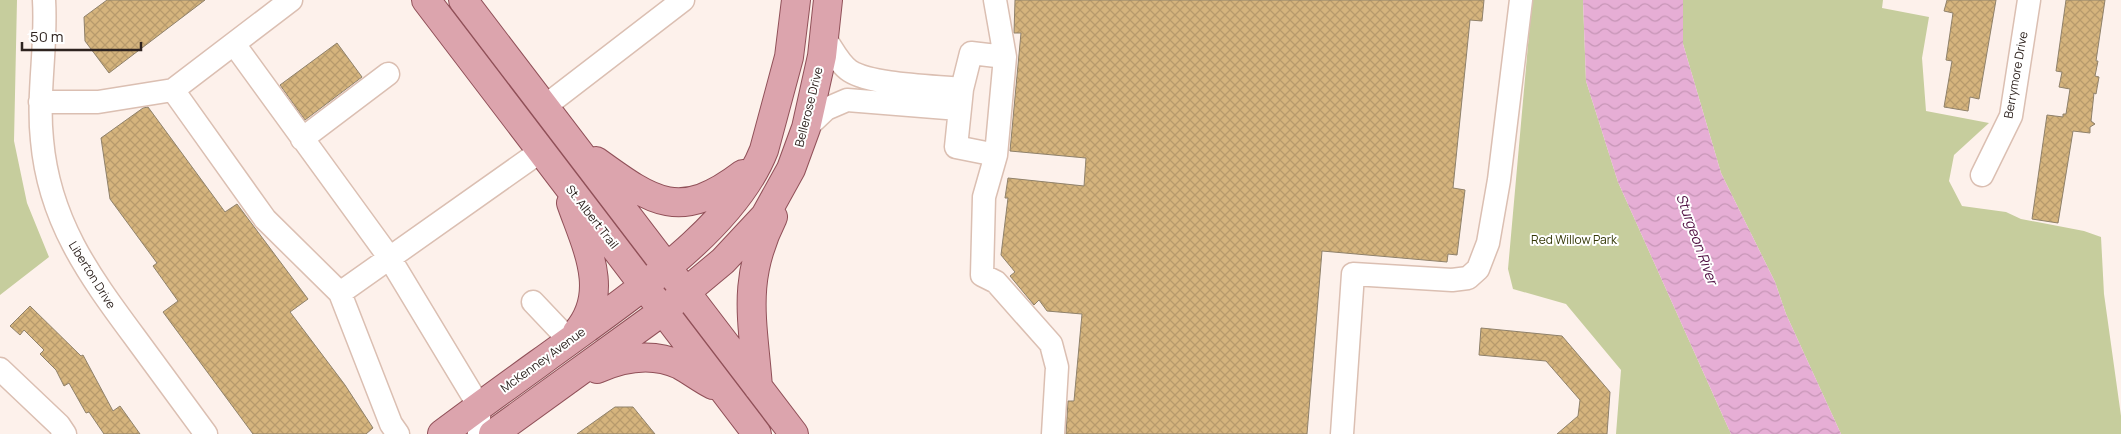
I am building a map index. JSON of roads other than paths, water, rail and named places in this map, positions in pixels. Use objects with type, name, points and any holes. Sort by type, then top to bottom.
[{"type":"main road","name":"St. Albert Trail","points":[[426,0],[757,434]]},
{"type":"main road","points":[[463,0],[794,434]]},
{"type":"main road","points":[[666,267],[727,209],[759,163],[789,57],[796,0]]},
{"type":"main road","name":"Bellerose Drive","points":[[664,311],[724,261],[765,216],[791,169],[806,128],[824,37],[828,0]]},
{"type":"main road","points":[[571,142],[637,191],[662,201],[675,203],[702,200],[714,195],[759,163]]},
{"type":"main road","points":[[758,387],[750,302],[753,272],[761,242],[791,169]]},
{"type":"main road","points":[[564,182],[591,261],[595,287],[592,309],[587,319],[570,341]]},
{"type":"main road","name":"McKenney Avenue","points":[[442,434],[644,286],[666,267]]},
{"type":"main road","points":[[493,434],[664,311]]},
{"type":"main road","points":[[564,383],[626,359],[656,357],[679,365],[724,390]]},
{"type":"street","name":"Liberton Drive","points":[[44,0],[45,28],[40,102],[42,141],[47,175],[58,212],[75,251],[99,289],[206,434]]},
{"type":"street","points":[[40,102],[98,102],[172,90],[291,0]]},
{"type":"street","points":[[544,107],[683,0]]},
{"type":"street","points":[[995,0],[1005,57],[996,155],[984,197],[982,275],[996,282],[1051,344],[1057,367],[1053,434]]},
{"type":"street","points":[[1342,434],[1353,274],[1452,280],[1468,278],[1478,269],[1488,243],[1500,180],[1520,0]]},
{"type":"street","name":"Berrymore Drive","points":[[1982,175],[2011,116],[2029,0]]},
{"type":"street","points":[[824,37],[844,65],[851,71],[870,78],[960,99]]},
{"type":"street","points":[[234,44],[389,257],[479,406],[478,434]]},
{"type":"street","points":[[996,155],[956,147],[960,99],[971,53],[1005,57]]},
{"type":"street","points":[[302,139],[341,120],[388,74]]},
{"type":"street","points":[[172,90],[265,219],[340,293],[391,424],[398,434]]},
{"type":"street","points":[[806,128],[826,109],[847,100],[960,99]]},
{"type":"street","points":[[340,293],[541,151]]},
{"type":"street","points":[[533,302],[570,341]]},
{"type":"street","points":[[0,369],[59,425],[65,434]]},
{"type":"water","name":"Sturgeon River","points":[[1583,0],[1683,0],[1683,44],[1721,173],[1775,282],[1786,314],[1841,434],[1731,434],[1618,182],[1586,81]]},
{"type":"park label","name":"Red Willow Park","points":[[1574,240]]}]
